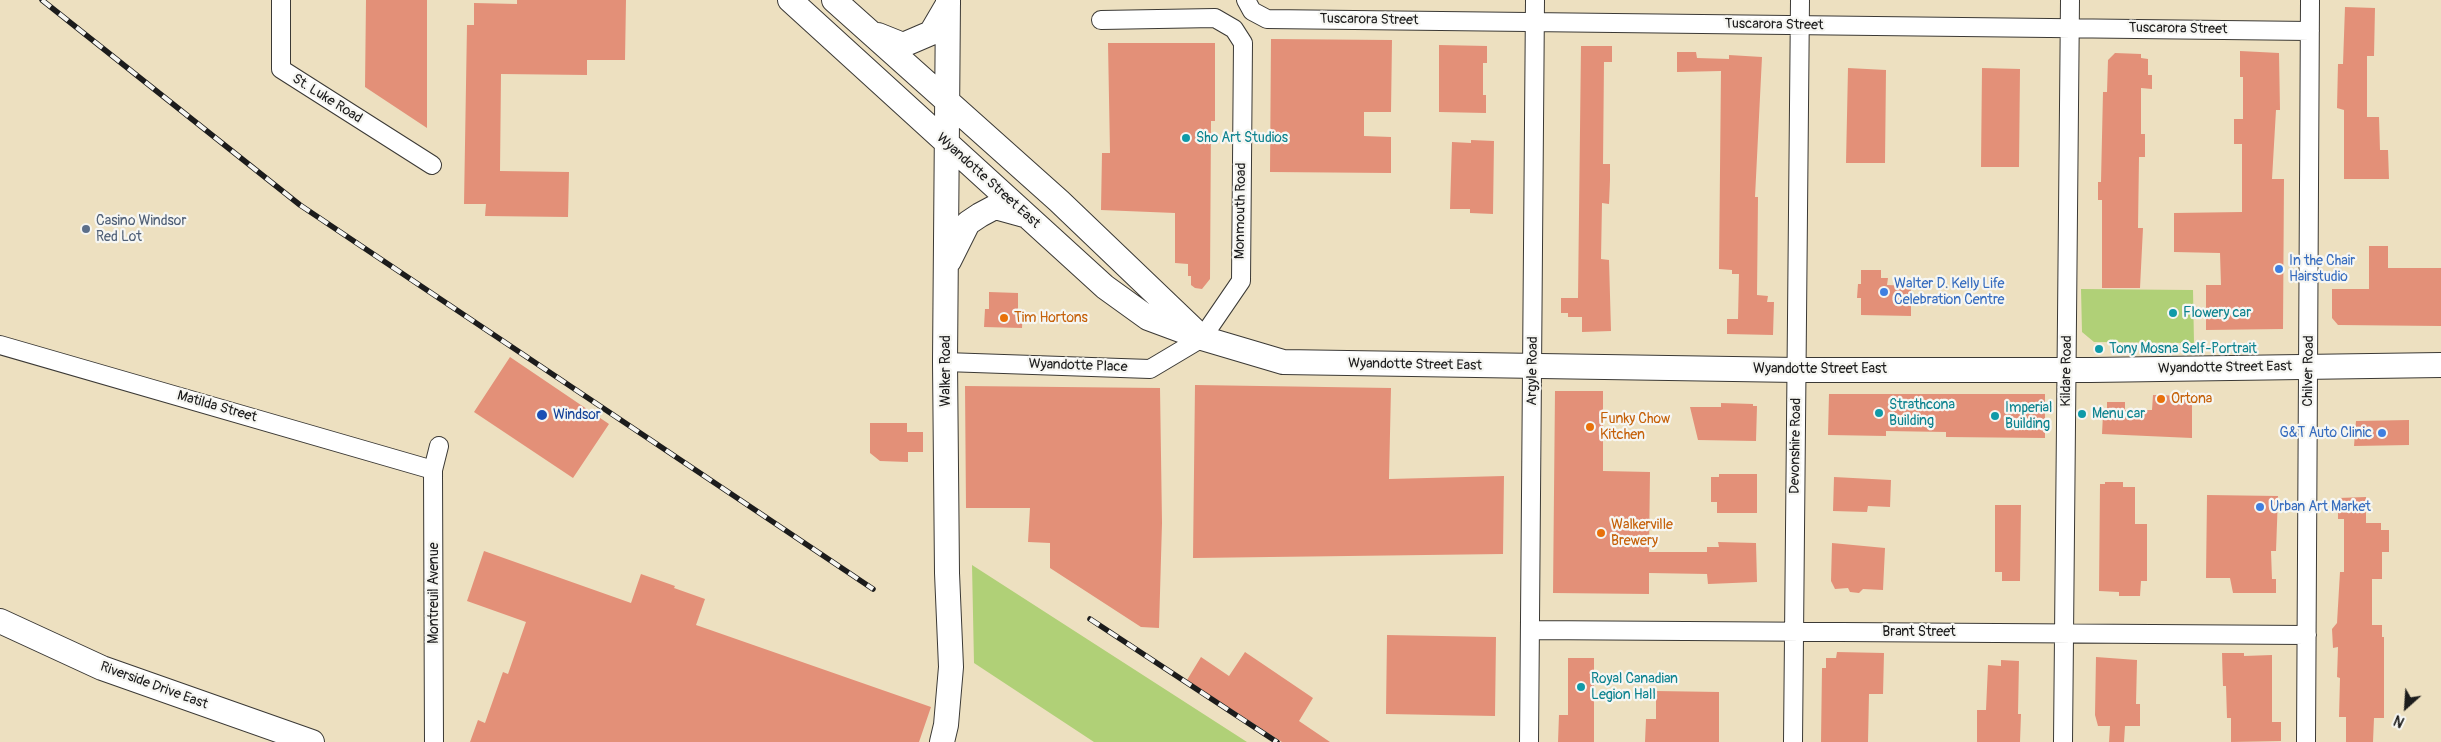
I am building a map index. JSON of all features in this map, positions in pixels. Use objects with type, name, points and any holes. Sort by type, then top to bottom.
[{"type":"main road","name":"Wyandotte Street East","points":[[790,0],[1026,216],[1105,286],[1148,318],[1202,338],[1282,362],[1797,370],[2067,370],[2441,365]]},
{"type":"main road","name":"Wyandotte Street East","points":[[834,0],[1059,201],[1202,338]]},
{"type":"main road","name":"Walker Road","points":[[942,742],[946,725],[951,667],[947,573],[945,362],[948,2]]},
{"type":"main road","points":[[867,30],[904,45],[931,33],[948,2]]},
{"type":"main road","points":[[947,264],[968,223],[974,219],[995,207],[1026,216]]},
{"type":"main road","name":"Riverside Drive East","points":[[0,622],[102,668],[312,742]]},
{"type":"street","name":"St. Luke Road","points":[[281,0],[281,69],[432,165]]},
{"type":"street","name":"Tuscarora Street","points":[[1246,0],[1252,11],[1267,19],[2310,30]]},
{"type":"street","name":"Argyle Road","points":[[1529,742],[1535,0]]},
{"type":"street","name":"Devonshire Road","points":[[1793,742],[1800,0]]},
{"type":"street","name":"Kildare Road","points":[[2063,742],[2070,0]]},
{"type":"street","name":"Chilver Road","points":[[2306,742],[2310,0]]},
{"type":"street","name":"Monmouth Road","points":[[1100,20],[1215,18],[1234,29],[1243,43],[1241,281],[1202,338]]},
{"type":"street","name":"Wyandotte Place","points":[[945,362],[1150,369],[1202,338]]},
{"type":"street","name":"Matilda Street","points":[[0,345],[433,470]]},
{"type":"street","name":"Montreuil Avenue","points":[[434,742],[433,470],[439,446]]},
{"type":"street","name":"Brant Street","points":[[1530,630],[2307,635]]},
{"type":"green space","points":[[2081,289],[2193,290],[2194,343],[2094,342],[2082,332]]},
{"type":"green space","points":[[972,565],[1247,742],[1094,742],[974,663]]},
{"type":"building","points":[[366,0],[427,0],[427,128],[365,87]]},
{"type":"building","points":[[517,0],[626,0],[625,60],[587,60],[587,75],[501,74],[500,171],[569,172],[568,217],[485,216],[486,204],[464,204],[467,25],[474,25],[474,3],[517,4]]},
{"type":"building","points":[[2345,7],[2375,8],[2374,56],[2367,56],[2367,117],[2379,117],[2380,150],[2388,150],[2389,179],[2344,179],[2344,110],[2337,108],[2338,64],[2343,64]]},
{"type":"building","points":[[1271,39],[1392,40],[1391,112],[1364,112],[1364,136],[1391,137],[1391,173],[1270,172]]},
{"type":"building","points":[[1108,43],[1215,43],[1215,121],[1211,121],[1210,279],[1202,289],[1191,285],[1191,276],[1188,276],[1188,264],[1175,263],[1175,213],[1101,210],[1102,153],[1110,153]]},
{"type":"building","points":[[1439,45],[1487,46],[1487,63],[1483,63],[1483,95],[1486,95],[1486,113],[1439,112]]},
{"type":"building","points":[[1581,46],[1612,46],[1612,62],[1604,62],[1603,164],[1610,164],[1610,180],[1609,204],[1602,203],[1601,259],[1609,260],[1611,331],[1582,332],[1582,317],[1568,317],[1568,313],[1561,313],[1561,298],[1578,298]]},
{"type":"building","points":[[2240,51],[2279,53],[2280,110],[2276,110],[2272,179],[2284,179],[2283,329],[2206,330],[2206,285],[2221,285],[2220,253],[2174,252],[2174,213],[2242,212],[2242,144],[2234,144],[2234,119],[2243,119],[2243,77],[2240,77]]},
{"type":"building","points":[[1677,52],[1696,52],[1697,58],[1729,59],[1729,55],[1762,57],[1755,197],[1758,197],[1757,295],[1768,296],[1767,302],[1774,302],[1773,335],[1727,334],[1727,319],[1738,319],[1739,274],[1732,274],[1732,270],[1719,269],[1721,71],[1677,72]]},
{"type":"building","points":[[2115,53],[2141,54],[2141,58],[2148,59],[2148,75],[2152,75],[2152,89],[2141,88],[2141,134],[2145,134],[2145,157],[2139,157],[2138,228],[2143,228],[2140,288],[2102,288],[2102,200],[2098,200],[2098,182],[2101,182],[2103,92],[2107,92],[2108,60]]},
{"type":"building","points":[[1848,68],[1886,70],[1885,163],[1846,163]]},
{"type":"building","points":[[1982,68],[2020,69],[2019,167],[1981,167]]},
{"type":"building","points":[[1471,140],[1494,141],[1493,214],[1470,213],[1470,209],[1450,209],[1452,142],[1471,143]]},
{"type":"building","points":[[2369,246],[2388,246],[2388,268],[2441,268],[2441,326],[2338,325],[2332,318],[2332,289],[2369,289]]},
{"type":"building","name":"Walter D. Kelly Life Celebration Centre","points":[[1861,270],[1881,270],[1881,278],[1888,278],[1887,285],[1911,286],[1911,316],[1861,315],[1861,298],[1857,298],[1858,284],[1861,284]]},
{"type":"building","name":"Tim Hortons","points":[[989,292],[1018,293],[1018,309],[1023,309],[1022,328],[984,327],[985,309],[989,309]]},
{"type":"building","points":[[510,357],[609,424],[573,478],[474,412]]},
{"type":"building","points":[[1195,385],[1391,388],[1389,479],[1504,476],[1503,554],[1193,558]]},
{"type":"building","points":[[965,386],[1160,388],[1162,523],[1159,628],[1141,627],[1050,568],[1050,543],[1028,542],[1030,508],[966,508]]},
{"type":"building","name":"Walkerville Brewery","points":[[1555,391],[1603,391],[1603,471],[1650,472],[1649,552],[1707,552],[1707,547],[1719,547],[1718,542],[1756,543],[1757,582],[1708,584],[1707,574],[1649,573],[1649,594],[1553,593]]},
{"type":"building","points":[[1829,394],[2045,394],[2045,438],[1946,437],[1946,432],[1886,431],[1886,436],[1828,435]]},
{"type":"building","points":[[2153,395],[2192,396],[2192,438],[2102,434],[2103,414],[2107,415],[2107,402],[2125,402],[2125,410],[2152,410]]},
{"type":"building","points":[[1721,403],[1753,404],[1753,406],[1757,406],[1756,441],[1698,440],[1690,407],[1721,407]]},
{"type":"building","name":"G&T Auto Clinic","points":[[2409,420],[2409,445],[2354,446],[2356,421]]},
{"type":"building","points":[[870,423],[907,423],[907,432],[923,432],[923,452],[908,452],[908,462],[880,461],[870,453]]},
{"type":"building","points":[[1719,474],[1757,474],[1757,513],[1717,513],[1717,502],[1711,502],[1711,477],[1719,477]]},
{"type":"building","points":[[1834,477],[1891,480],[1890,507],[1868,506],[1867,512],[1833,511]]},
{"type":"building","points":[[2105,482],[2123,482],[2123,487],[2135,487],[2135,524],[2147,524],[2147,581],[2141,581],[2140,596],[2119,596],[2119,592],[2099,591],[2100,484],[2105,484]]},
{"type":"building","points":[[2207,495],[2278,496],[2276,551],[2271,551],[2272,579],[2276,579],[2276,593],[2233,593],[2230,578],[2206,578]]},
{"type":"building","points":[[2366,497],[2366,523],[2381,523],[2381,530],[2389,530],[2389,552],[2382,552],[2382,579],[2372,579],[2372,625],[2382,625],[2382,637],[2384,637],[2384,718],[2374,718],[2373,742],[2346,742],[2346,717],[2339,717],[2340,678],[2337,677],[2338,647],[2333,648],[2332,629],[2337,623],[2340,572],[2344,572],[2344,519],[2338,519],[2338,498]]},
{"type":"building","points":[[1995,505],[2021,505],[2020,581],[2002,581],[2002,572],[1995,572]]},
{"type":"building","points":[[1832,543],[1885,548],[1883,590],[1863,589],[1859,593],[1850,592],[1848,588],[1835,589],[1831,581]]},
{"type":"building","points":[[484,551],[631,603],[641,574],[705,599],[696,625],[931,707],[919,742],[470,742],[478,720],[485,723],[503,672],[508,674],[526,622],[467,601]]},
{"type":"building","points":[[1387,635],[1496,637],[1495,716],[1386,714]]},
{"type":"building","points":[[1245,652],[1313,698],[1299,721],[1330,742],[1282,742],[1187,680],[1201,657],[1229,676]]},
{"type":"building","points":[[1837,652],[1884,653],[1883,694],[1869,694],[1868,742],[1821,742],[1822,668],[1826,668],[1826,658],[1836,658]]},
{"type":"building","points":[[2222,653],[2244,653],[2244,656],[2272,655],[2272,722],[2281,722],[2281,741],[2231,742],[2231,718],[2227,718],[2226,686],[2223,686]]},
{"type":"building","points":[[2096,657],[2137,660],[2136,704],[2140,704],[2140,726],[2125,726],[2124,742],[2109,742],[2110,726],[2098,726],[2095,715]]},
{"type":"building","name":"Royal Canadian Legion Hall","points":[[1568,658],[1594,658],[1594,742],[1558,742],[1559,715],[1568,715]]},
{"type":"building","points":[[2001,660],[2019,661],[2018,714],[2021,714],[2020,742],[1977,742],[1977,710],[1986,710],[1988,665],[2001,666]]},
{"type":"building","points":[[1656,691],[1719,692],[1719,742],[1645,742],[1646,719],[1656,719]]},
{"type":"railway","points":[[42,0],[300,205],[873,589]]},
{"type":"railway","points":[[1090,619],[1277,742]]},
{"type":"place","name":"Sho Art Studios","points":[[1186,138]]},
{"type":"place","name":"Casino Windsor Red Lot","points":[[86,229]]},
{"type":"place","name":"In the Chair Hairstudio","points":[[2279,269]]},
{"type":"place","name":"Walter D. Kelly Life Celebration Centre","points":[[1884,292]]},
{"type":"place","name":"Flowery car","points":[[2173,313]]},
{"type":"place","name":"Tim Hortons","points":[[1004,318]]},
{"type":"place","name":"Tony Mosna Self-Portrait","points":[[2099,349]]},
{"type":"place","name":"Ortona","points":[[2161,399]]},
{"type":"place","name":"Strathcona Building","points":[[1879,413]]},
{"type":"place","name":"Menu car","points":[[2082,414]]},
{"type":"place","name":"Windsor","points":[[542,415]]},
{"type":"place","name":"Imperial Building","points":[[1995,416]]},
{"type":"place","name":"Funky Chow Kitchen","points":[[1590,427]]},
{"type":"place","name":"G&T Auto Clinic","points":[[2382,433]]},
{"type":"place","name":"Urban Art Market","points":[[2260,507]]},
{"type":"place","name":"Walkerville Brewery","points":[[1601,533]]},
{"type":"place","name":"Royal Canadian Legion Hall","points":[[1581,687]]}]
